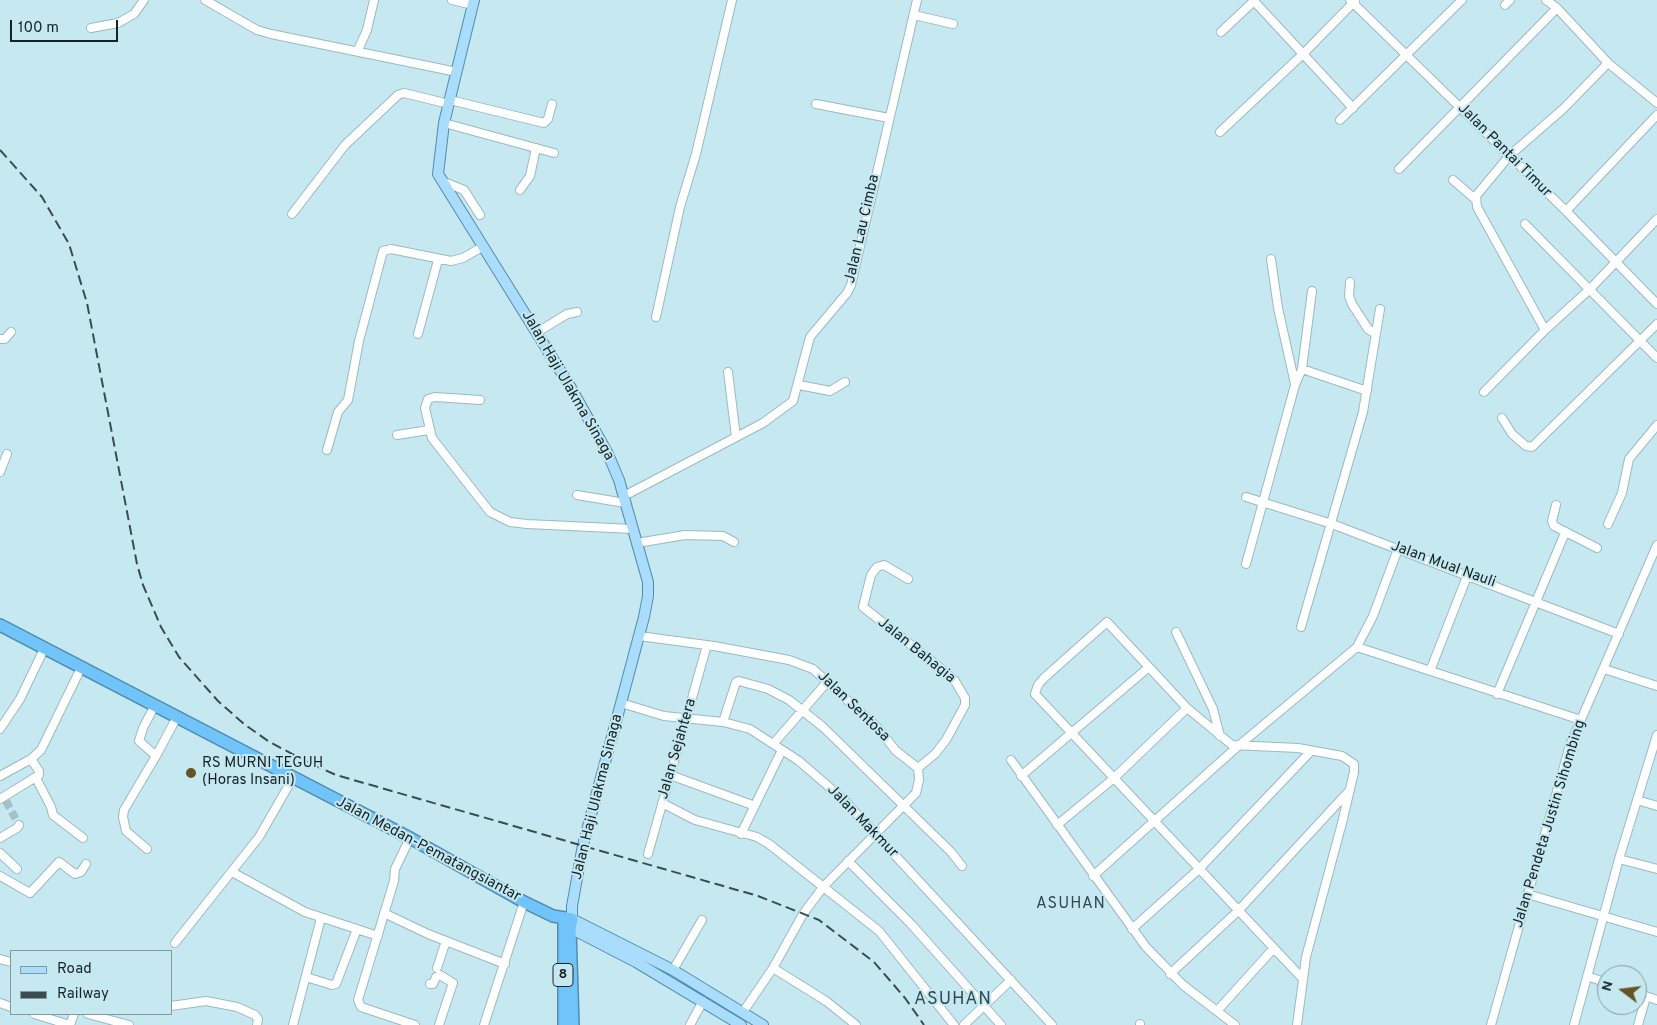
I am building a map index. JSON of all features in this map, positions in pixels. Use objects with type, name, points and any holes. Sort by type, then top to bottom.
[{"type":"highway","name":"Jalan Medan-Pematangsiantar","points":[[0,625],[410,838],[524,902],[564,921]]},
{"type":"highway","name":"8","points":[[564,921],[564,1025]]},
{"type":"highway","name":"8","points":[[564,921],[573,1025]]},
{"type":"main road","name":"Jalan Haji Ulakma Sinaga","points":[[473,2],[444,123],[438,174],[571,388],[608,454],[624,500],[648,582],[648,596],[639,636],[583,845],[572,906],[564,921]]},
{"type":"main road","points":[[564,921],[674,970],[763,1025]]},
{"type":"main road","points":[[564,921],[741,1025]]},
{"type":"street","points":[[91,28],[118,23],[134,14],[144,0]]},
{"type":"street","points":[[205,0],[258,30],[457,72]]},
{"type":"street","points":[[358,50],[367,30],[374,0]]},
{"type":"street","points":[[452,0],[473,2]]},
{"type":"street","points":[[656,318],[680,207],[696,154],[732,0]]},
{"type":"street","name":"Jalan Lau Cimba","points":[[624,500],[736,436],[763,423],[789,406],[799,385],[810,337],[847,293],[851,285],[917,0]]},
{"type":"street","points":[[1340,120],[1462,0]]},
{"type":"street","points":[[1546,0],[1557,8],[1608,63],[1657,103]]},
{"type":"street","points":[[1221,32],[1254,1],[1353,108]]},
{"type":"street","points":[[1220,132],[1303,54],[1353,1]]},
{"type":"street","name":"Jalan Pantai Timur","points":[[1353,1],[1566,211],[1657,304]]},
{"type":"street","points":[[1399,169],[1557,8]]},
{"type":"street","points":[[914,15],[953,24]]},
{"type":"street","points":[[1475,200],[1478,192],[1509,156],[1563,109],[1608,63]]},
{"type":"street","points":[[292,214],[345,145],[398,95],[404,92],[544,123],[548,119],[552,104]]},
{"type":"street","points":[[816,104],[889,118]]},
{"type":"street","points":[[1566,211],[1657,115]]},
{"type":"street","points":[[444,123],[554,153]]},
{"type":"street","points":[[520,190],[530,176],[536,148]]},
{"type":"street","points":[[1453,180],[1475,200],[1508,266],[1545,330]]},
{"type":"street","points":[[442,181],[464,190],[480,215]]},
{"type":"street","points":[[1484,392],[1545,330],[1590,289],[1657,219]]},
{"type":"street","points":[[1525,224],[1657,358]]},
{"type":"street","points":[[327,450],[338,412],[348,400],[358,341],[383,251],[392,249],[438,260],[455,260],[482,247]]},
{"type":"street","points":[[1271,259],[1278,308],[1295,385]]},
{"type":"street","points":[[418,334],[438,260]]},
{"type":"street","points":[[1350,282],[1349,296],[1352,304],[1368,329],[1376,334]]},
{"type":"street","points":[[1246,564],[1295,385],[1302,369],[1312,291]]},
{"type":"street","points":[[1301,627],[1363,412],[1380,309]]},
{"type":"street","points":[[536,333],[567,314],[577,312]]},
{"type":"street","points":[[1502,418],[1512,434],[1526,446],[1532,447],[1580,398],[1641,342],[1657,324]]},
{"type":"street","points":[[0,339],[5,339],[12,332]]},
{"type":"street","points":[[1302,369],[1367,391]]},
{"type":"street","points":[[728,372],[736,436]]},
{"type":"street","points":[[799,385],[830,391],[845,382]]},
{"type":"street","points":[[480,400],[428,399],[425,408],[429,430],[438,446],[490,512],[496,517],[527,524],[633,530]]},
{"type":"street","points":[[1608,524],[1622,493],[1627,462],[1657,425]]},
{"type":"street","points":[[397,435],[429,430]]},
{"type":"street","points":[[0,472],[7,454]]},
{"type":"street","points":[[577,495],[624,500]]},
{"type":"street","name":"Jalan Mual Nauli","points":[[1246,497],[1332,524],[1468,574],[1619,634]]},
{"type":"street","points":[[1556,505],[1553,524],[1597,548]]},
{"type":"street","points":[[1497,694],[1565,532]]},
{"type":"street","points":[[637,543],[685,535],[723,536],[734,542]]},
{"type":"street","name":"Jalan Pendeta Justin Sihombing","points":[[1491,1025],[1570,745],[1657,545]]},
{"type":"street","points":[[1093,876],[1237,747],[1356,647],[1373,616],[1398,549]]},
{"type":"street","name":"Jalan Bahagia","points":[[908,579],[884,565],[877,566],[862,604],[866,610],[955,681],[965,698],[964,705],[946,740],[935,754],[918,768]]},
{"type":"street","points":[[1430,671],[1468,574]]},
{"type":"street","points":[[1297,1025],[1302,978],[1354,766],[1350,760],[1342,756],[1281,747],[1237,747],[1220,736],[1187,708],[1107,622],[1038,685],[1036,694],[1113,779],[1302,978]]},
{"type":"street","points":[[1176,632],[1213,709],[1220,736]]},
{"type":"street","name":"Jalan Sentosa","points":[[639,636],[707,645],[789,660],[813,669],[878,728],[896,750],[918,768]]},
{"type":"street","name":"Jalan Sejahtera","points":[[648,854],[707,645]]},
{"type":"street","points":[[1356,647],[1581,720]]},
{"type":"street","points":[[0,729],[11,716],[45,648]]},
{"type":"street","points":[[0,776],[31,759],[47,742],[82,666]]},
{"type":"street","points":[[1021,776],[1149,667]]},
{"type":"street","points":[[1604,669],[1657,686]]},
{"type":"street","points":[[723,722],[736,682],[739,681],[768,689],[782,696],[823,727],[962,866]]},
{"type":"street","points":[[774,743],[828,682]]},
{"type":"street","name":"Jalan Makmur","points":[[621,703],[664,716],[723,722],[750,730],[774,743],[799,761],[843,800],[1052,1025]]},
{"type":"street","points":[[155,705],[143,728],[139,741],[156,756]]},
{"type":"street","points":[[1057,825],[1113,779],[1187,708]]},
{"type":"street","points":[[146,849],[126,831],[123,817],[124,810],[177,717]]},
{"type":"street","points":[[1574,1025],[1619,858],[1656,740]]},
{"type":"street","points":[[741,834],[782,750]]},
{"type":"street","points":[[1132,930],[1199,869],[1311,751]]},
{"type":"street","points":[[3,799],[36,778],[40,773],[31,759]]},
{"type":"street","points":[[1011,760],[1132,930],[1170,974],[1235,1025]]},
{"type":"street","points":[[743,1012],[773,968],[803,914],[824,886],[876,835],[918,787],[918,768]]},
{"type":"street","points":[[670,775],[755,806]]},
{"type":"street","points":[[36,778],[51,807],[53,815],[82,838]]},
{"type":"street","points":[[175,943],[259,837],[293,778]]},
{"type":"street","points":[[1170,974],[1238,911],[1349,790]]},
{"type":"street","points":[[1636,800],[1657,806]]},
{"type":"street","points":[[662,803],[695,820],[770,844],[879,931],[954,1025]]},
{"type":"street","points":[[0,838],[18,828],[19,825]]},
{"type":"street","points":[[410,838],[395,869],[394,881],[359,994],[358,1004],[361,1007],[415,1025]]},
{"type":"street","points":[[0,853],[17,869]]},
{"type":"street","points":[[1619,858],[1657,869]]},
{"type":"street","points":[[848,861],[881,892],[1001,1025]]},
{"type":"street","points":[[0,876],[30,893],[59,862],[77,874],[86,864]]},
{"type":"street","points":[[232,872],[274,896],[321,918],[378,936]]},
{"type":"street","points":[[1527,894],[1657,932]]},
{"type":"street","points":[[484,1025],[524,902]]},
{"type":"street","points":[[384,913],[446,941],[505,964]]},
{"type":"street","points":[[293,1025],[321,918]]},
{"type":"street","points":[[674,970],[702,920]]},
{"type":"street","points":[[306,976],[332,985],[336,984],[357,929]]},
{"type":"street","points":[[437,968],[446,941]]},
{"type":"street","points":[[1217,1011],[1274,948]]},
{"type":"street","points":[[773,968],[826,1001],[856,1025]]},
{"type":"street","points":[[430,984],[433,984],[436,977],[440,975],[453,983],[439,1025]]},
{"type":"street","points":[[1587,976],[1597,979]]},
{"type":"street","points":[[964,1025],[1011,980]]},
{"type":"street","points":[[172,1006],[206,1001],[237,1007],[255,1015],[257,1025]]},
{"type":"street","points":[[690,1025],[702,1001]]},
{"type":"street","points":[[37,1015],[70,1025]]},
{"type":"street","points":[[92,1015],[129,1025]]},
{"type":"tunnel","points":[[6,801],[19,825]]},
{"type":"railway","points":[[0,150],[42,197],[69,244],[87,303],[137,564],[143,585],[161,627],[179,657],[218,701],[244,724],[268,741],[336,775],[758,896],[819,920],[874,962],[905,998],[924,1025]]},
{"type":"place","name":"RS MURNI TEGUH (Horas Insani)","points":[[191,773]]},
{"type":"district","name":"ASUHAN","points":[[1071,905]]},
{"type":"district","name":"ASUHAN","points":[[953,1000]]}]
